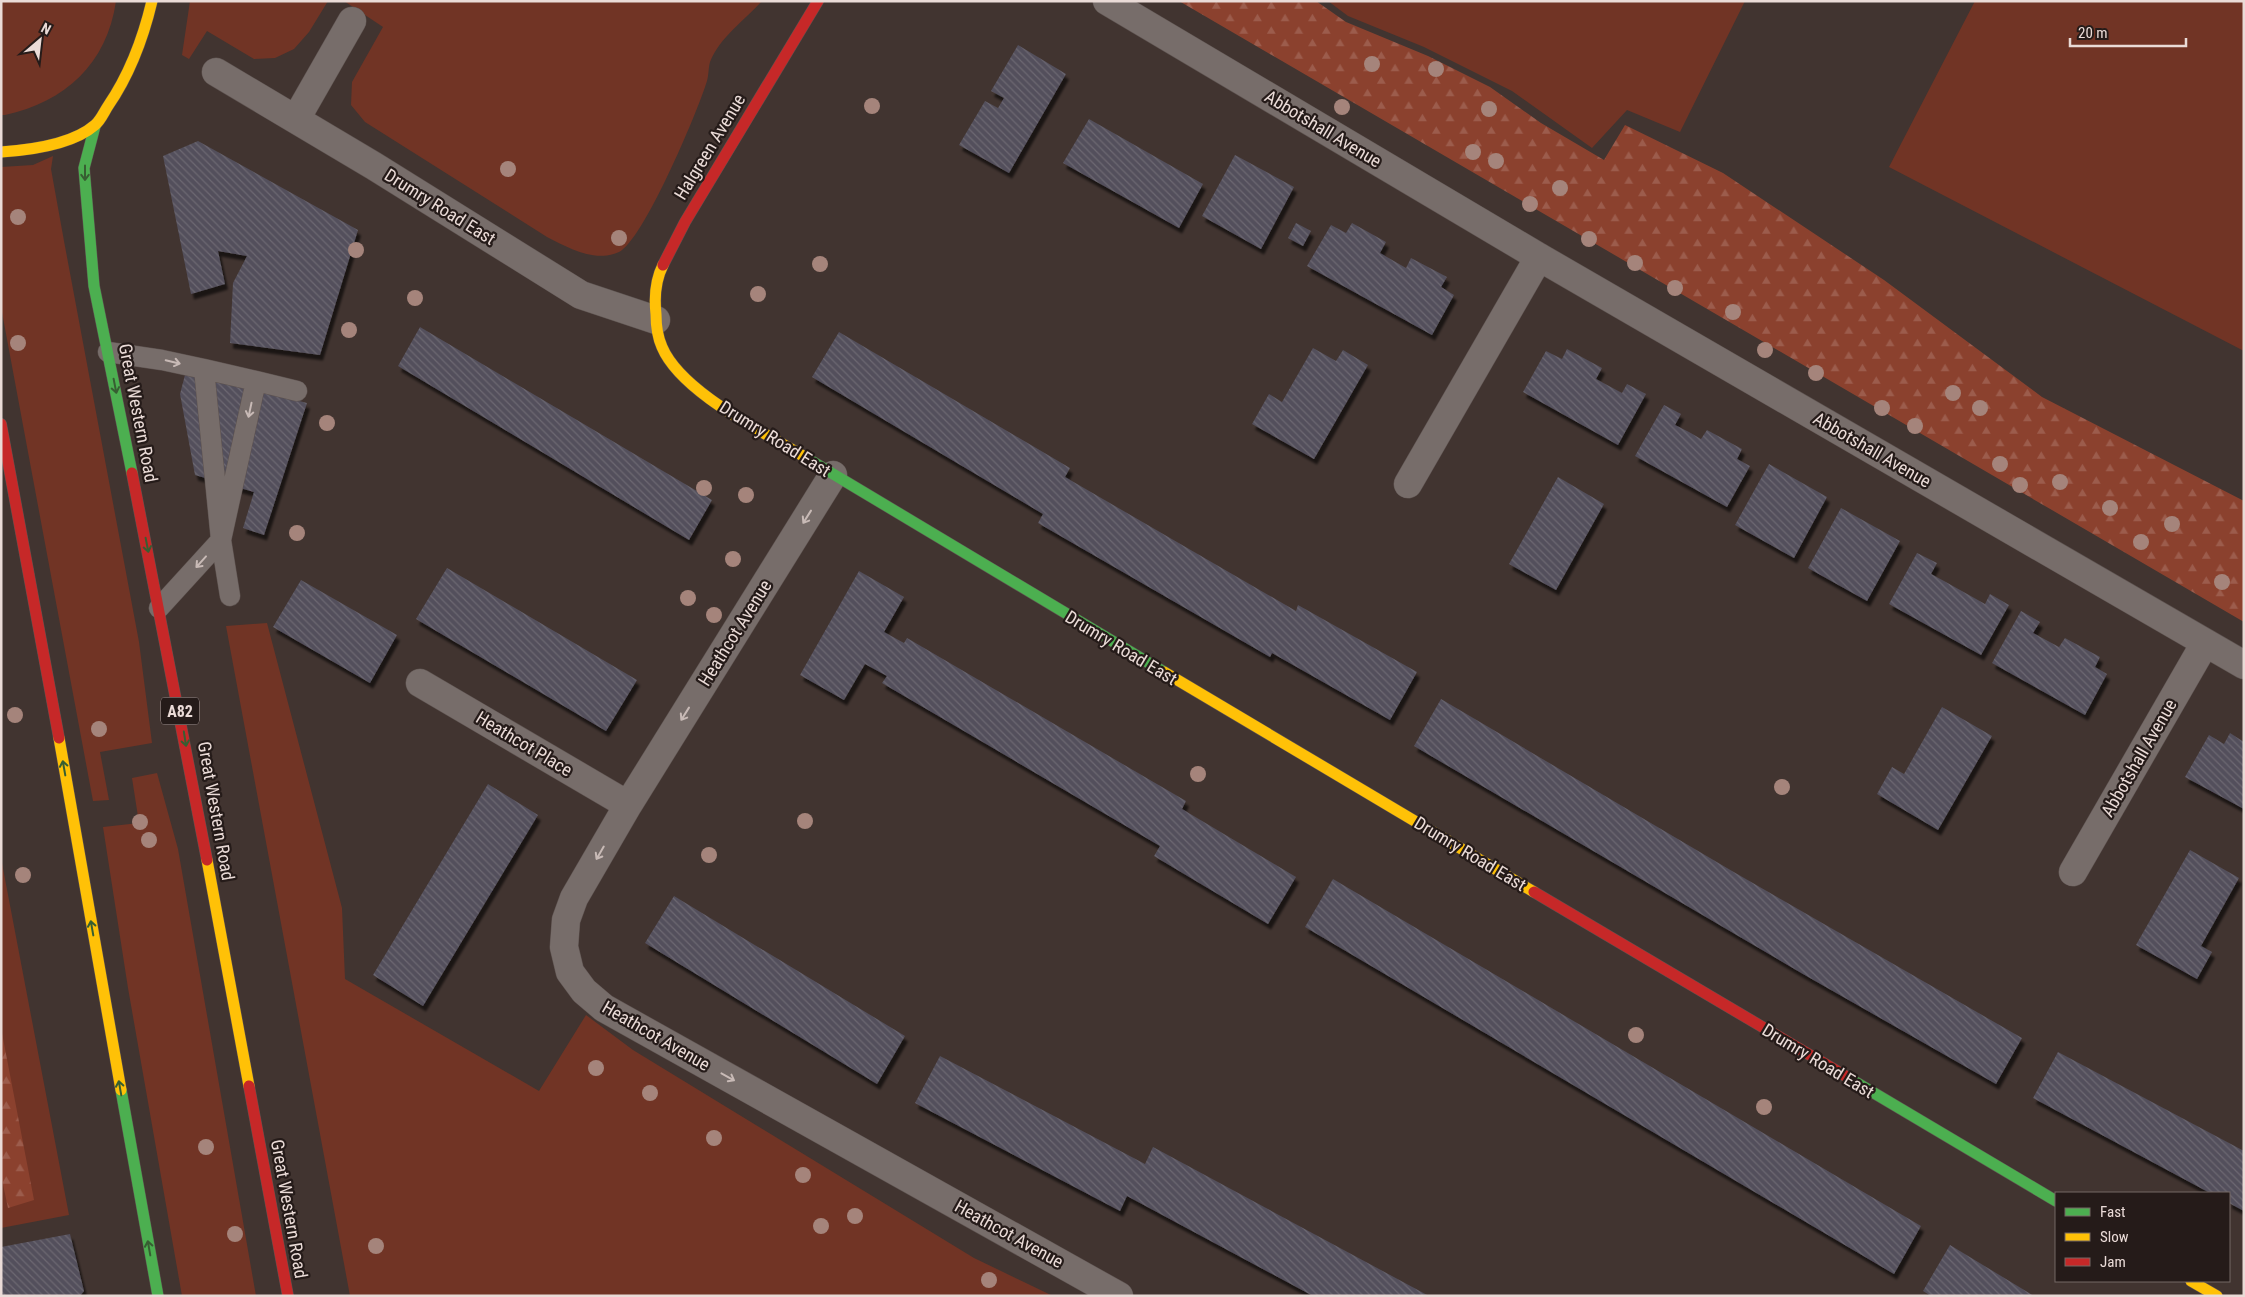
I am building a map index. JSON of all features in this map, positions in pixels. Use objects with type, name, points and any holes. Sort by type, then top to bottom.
[{"type":"main road","points":[[1,152],[34,149],[55,144],[94,126],[117,94],[135,59],[152,1]]},
{"type":"main road","name":"Halgreen Avenue","points":[[656,320],[654,294],[659,273],[675,239],[818,1]]},
{"type":"main road","name":"Great Western Road","points":[[94,126],[84,168],[94,286],[184,733],[288,1296]]},
{"type":"main road","name":"Drumry Road East","points":[[656,320],[662,347],[677,371],[698,390],[833,475],[2055,1200]]},
{"type":"main road","points":[[1,424],[24,538],[155,1295]]},
{"type":"main road","points":[[2193,1282],[2217,1296]]},
{"type":"street","name":"Abbotshall Avenue","points":[[1106,1],[1539,257],[2244,665]]},
{"type":"street","points":[[296,119],[352,21]]},
{"type":"street","name":"Drumry Road East","points":[[216,72],[296,119],[581,295],[656,320]]},
{"type":"street","points":[[1408,484],[1539,257]]},
{"type":"street","name":"Heathcot Avenue","points":[[833,475],[628,805],[574,898],[566,920],[564,947],[570,972],[584,991],[604,1008],[1120,1296]]},
{"type":"street","name":"Abbotshall Avenue","points":[[2073,872],[2205,643]]},
{"type":"street","name":"Heathcot Place","points":[[420,683],[628,805]]},
{"type":"lane","points":[[108,352],[162,360],[296,391]]},
{"type":"lane","points":[[204,369],[221,540],[230,596]]},
{"type":"lane","points":[[159,608],[221,540],[256,381]]},
{"type":"shaded area","points":[[1,1],[116,1],[111,23],[103,44],[93,61],[80,77],[46,101],[27,109],[1,115]]},
{"type":"shaded area","points":[[190,1],[328,1],[309,32],[294,49],[275,58],[254,59],[207,31],[189,59],[182,55]]},
{"type":"shaded area","points":[[344,1],[762,1],[726,37],[714,53],[701,99],[681,147],[655,202],[641,225],[629,243],[619,252],[600,256],[582,253],[547,237],[365,122],[351,105],[352,82],[383,27]]},
{"type":"shaded area","points":[[1328,1],[1745,1],[1680,132],[1627,110],[1592,148],[1512,91],[1424,47],[1348,16]]},
{"type":"shaded area","points":[[1975,1],[2244,1],[2244,351],[1889,167]]},
{"type":"shaded area","points":[[53,156],[51,169],[139,642],[152,743],[100,752],[109,800],[93,801],[1,307],[1,167],[33,165]]},
{"type":"shaded area","points":[[267,623],[342,908],[345,979],[539,1091],[586,1015],[633,1050],[974,1258],[1053,1296],[350,1296],[226,626]]},
{"type":"shaded area","points":[[157,773],[178,849],[256,1296],[182,1296],[128,988],[103,827],[139,823],[132,778]]},
{"type":"shaded area","points":[[1,858],[69,1215],[1,1228]]},
{"type":"green space","points":[[1179,1],[1316,1],[1346,22],[1428,56],[1490,87],[1541,123],[1604,160],[1625,125],[1723,173],[1884,280],[2042,397],[2244,501],[2244,622]]},
{"type":"green space","points":[[1,1028],[34,1200],[8,1208],[1,1175]]},
{"type":"building","points":[[1018,45],[1066,74],[1009,173],[959,145],[985,101],[998,108],[1004,98],[991,91]]},
{"type":"building","points":[[1089,119],[1203,184],[1179,228],[1063,163]]},
{"type":"building","points":[[198,141],[358,230],[320,355],[230,343],[233,283],[247,256],[218,251],[225,284],[191,294],[163,156]]},
{"type":"building","points":[[1235,155],[1294,187],[1261,249],[1202,216]]},
{"type":"building","points":[[1296,223],[1311,231],[1303,246],[1288,238]]},
{"type":"building","points":[[1352,223],[1386,242],[1380,253],[1406,268],[1411,258],[1447,277],[1441,287],[1454,295],[1432,335],[1307,266],[1331,225],[1346,233]]},
{"type":"building","points":[[420,327],[712,500],[689,540],[398,366]]},
{"type":"building","points":[[839,332],[1070,468],[1065,477],[1296,611],[1298,605],[1417,672],[1390,720],[1272,653],[1270,657],[1038,523],[1043,514],[812,377]]},
{"type":"building","points":[[1313,348],[1336,361],[1343,350],[1368,365],[1314,459],[1252,424],[1269,394],[1282,402]]},
{"type":"building","points":[[1567,349],[1602,368],[1596,379],[1622,393],[1627,384],[1646,394],[1618,445],[1523,392],[1546,351],[1562,359]]},
{"type":"building","points":[[186,371],[307,403],[264,535],[243,528],[254,492],[195,475],[180,394]]},
{"type":"building","points":[[1664,405],[1681,414],[1675,425],[1701,439],[1707,430],[1742,449],[1737,459],[1750,466],[1727,507],[1635,456]]},
{"type":"building","points":[[1769,464],[1827,497],[1794,558],[1735,525]]},
{"type":"building","points":[[1558,477],[1604,504],[1556,590],[1509,564]]},
{"type":"building","points":[[1841,508],[1900,541],[1867,601],[1808,568]]},
{"type":"building","points":[[1917,553],[1937,563],[1931,574],[1985,604],[1990,594],[2009,605],[1981,655],[1889,604]]},
{"type":"building","points":[[447,568],[637,680],[606,731],[416,619]]},
{"type":"building","points":[[859,571],[904,597],[884,632],[904,643],[907,638],[1186,801],[1182,809],[1296,877],[1268,924],[1154,856],[1160,846],[882,683],[887,676],[865,664],[844,700],[800,675]]},
{"type":"building","points":[[301,580],[397,635],[370,683],[273,627]]},
{"type":"building","points":[[2021,611],[2040,622],[2033,633],[2059,647],[2065,638],[2100,657],[2095,667],[2107,674],[2085,715],[1992,663]]},
{"type":"building","points":[[1441,699],[1732,871],[2022,1038],[1996,1084],[1803,974],[1414,746]]},
{"type":"building","points":[[1942,707],[1992,736],[1938,830],[1877,794],[1892,767],[1904,774]]},
{"type":"building","points":[[2230,733],[2244,742],[2244,809],[2185,777],[2209,735],[2224,744]]},
{"type":"building","points":[[488,784],[538,815],[423,1006],[373,975]]},
{"type":"building","points":[[2190,850],[2239,878],[2201,946],[2212,952],[2197,979],[2136,945]]},
{"type":"building","points":[[1333,879],[1921,1226],[1894,1274],[1305,927]]},
{"type":"building","points":[[674,896],[905,1036],[877,1084],[645,943]]},
{"type":"building","points":[[2058,1052],[2244,1151],[2244,1211],[2230,1204],[2230,1192],[2208,1192],[2033,1098]]},
{"type":"building","points":[[940,1056],[1145,1164],[1153,1147],[1429,1296],[1313,1296],[1127,1196],[1120,1211],[915,1103]]},
{"type":"building","points":[[70,1234],[84,1291],[80,1296],[1,1296],[1,1247]]},
{"type":"building","points":[[1950,1245],[2034,1296],[1931,1296],[1923,1291]]},
{"type":"traffic: fast","points":[[95,126],[84,168],[94,286],[132,473]]},
{"type":"traffic: fast","points":[[803,456],[1164,672]]},
{"type":"traffic: fast","points":[[1847,1077],[2055,1200]]},
{"type":"traffic: fast","points":[[121,1090],[158,1296]]},
{"type":"traffic: slow","points":[[1,152],[38,148],[63,142],[86,132],[97,123],[116,94],[129,69],[140,42],[152,1]]},
{"type":"traffic: slow","points":[[663,265],[656,289],[656,322],[662,347],[672,364],[686,380],[704,395],[803,456]]},
{"type":"traffic: slow","points":[[1164,672],[1534,892]]},
{"type":"traffic: slow","points":[[59,738],[121,1090]]},
{"type":"traffic: slow","points":[[207,860],[249,1086]]},
{"type":"traffic: slow","points":[[2193,1282],[2217,1296]]},
{"type":"traffic: jam","points":[[663,265],[685,222],[818,1]]},
{"type":"traffic: jam","points":[[1,424],[59,738]]},
{"type":"traffic: jam","points":[[132,473],[207,860]]},
{"type":"traffic: jam","points":[[1534,892],[1847,1077]]},
{"type":"traffic: jam","points":[[249,1086],[288,1296]]}]
